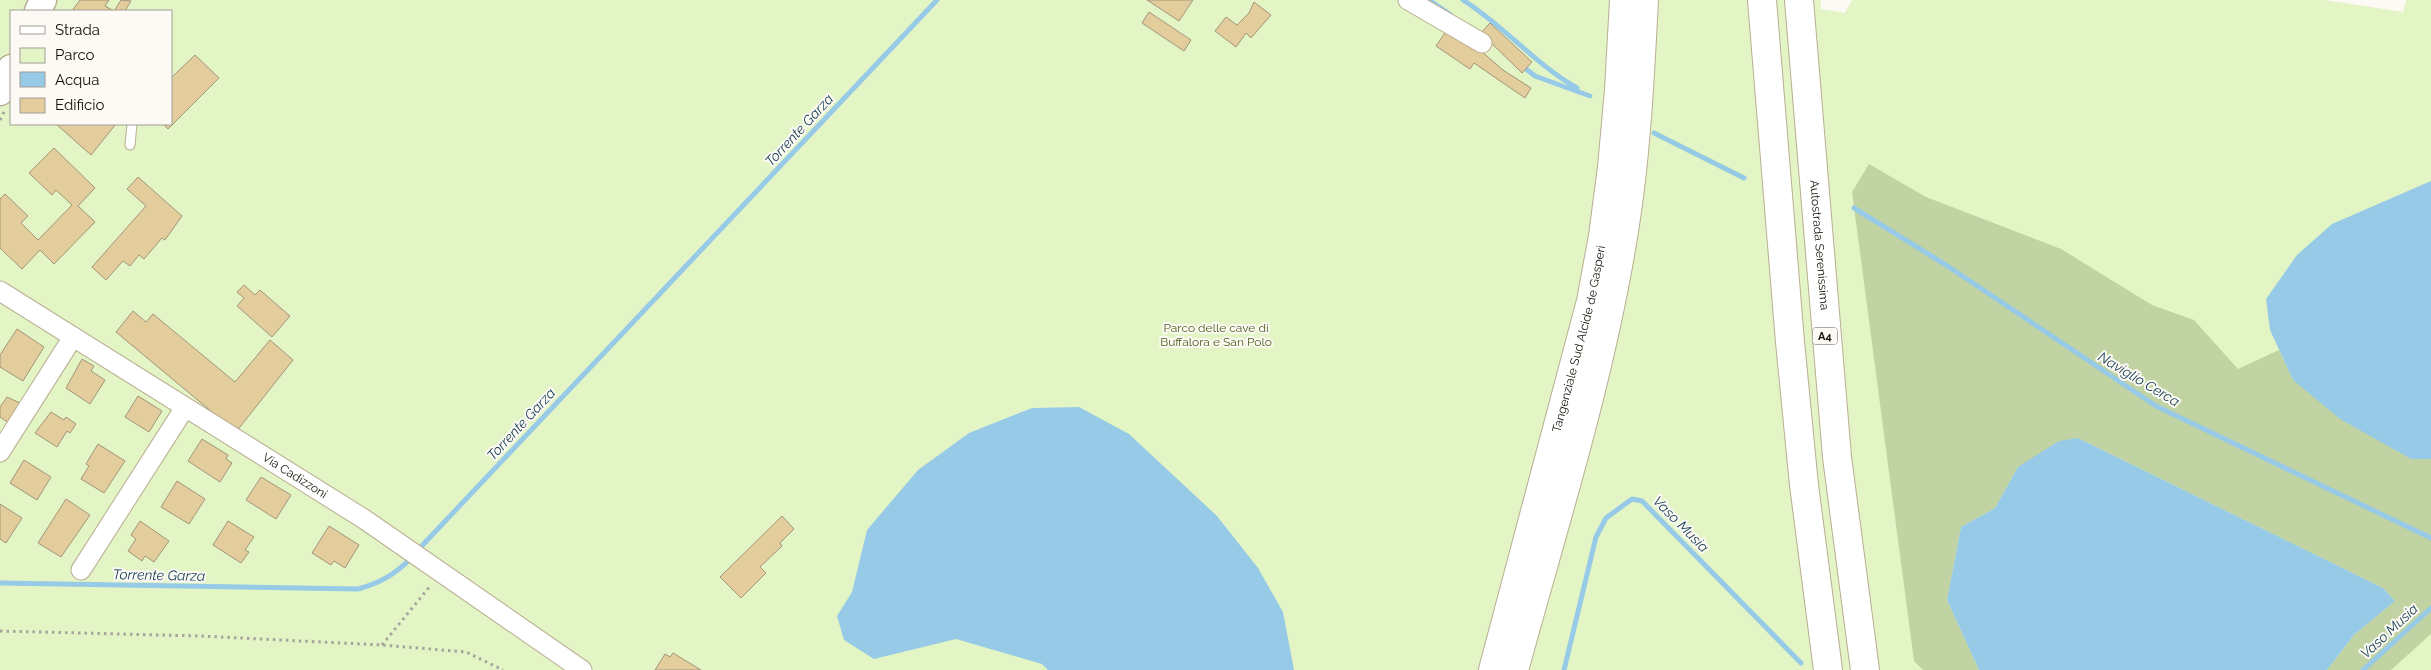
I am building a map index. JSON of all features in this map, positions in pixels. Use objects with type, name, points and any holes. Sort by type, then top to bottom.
[{"type":"highway","name":"Tangenziale Sud Alcide de Gasperi","points":[[1493,670],[1591,301],[1603,236],[1612,166],[1619,90],[1624,0]]},
{"type":"highway","name":"Tangenziale Sud Alcide de Gasperi","points":[[1514,670],[1590,393],[1612,301],[1624,236],[1633,156],[1640,90],[1644,0]]},
{"type":"highway","points":[[1762,0],[1790,342],[1804,485],[1828,670]]},
{"type":"highway","name":"Autostrada Serenissima","points":[[1799,0],[1837,457],[1865,670]]},
{"type":"main road","points":[[0,92],[10,70]]},
{"type":"street","points":[[1408,0],[1482,43]]},
{"type":"street","name":"Via Cadizzoni","points":[[0,291],[184,409],[364,519],[582,670]]},
{"type":"street","points":[[0,452],[73,337]]},
{"type":"street","points":[[81,570],[184,409]]},
{"type":"lane","points":[[130,145],[132,125]]},
{"type":"path","points":[[382,645],[441,573]]},
{"type":"path","points":[[0,631],[200,636],[382,645],[466,652],[503,670]]},
{"type":"green space","name":"Parco delle cave di Buffalora e San Polo","points":[[0,0],[1821,0],[1821,9],[1845,13],[1852,0],[2325,0],[2403,12],[2406,0],[2431,0],[2431,670],[0,670]]},
{"type":"green space","points":[[1869,164],[1926,197],[2061,249],[2152,305],[2194,320],[2238,369],[2279,350],[2293,380],[2411,459],[2431,459],[2431,634],[2391,670],[2327,670],[2354,635],[2395,601],[2383,588],[2078,438],[2018,467],[1995,508],[1961,527],[1947,600],[1979,670],[1923,670],[1914,661],[1852,192]]},
{"type":"water","points":[[2431,181],[2431,459],[2411,459],[2340,419],[2293,380],[2270,330],[2266,299],[2297,255],[2332,224]]},
{"type":"water","points":[[1079,407],[1129,434],[1217,516],[1258,568],[1283,612],[1294,670],[1048,670],[1042,664],[956,639],[874,659],[844,640],[837,616],[852,592],[867,530],[918,470],[969,433],[1032,408]]},
{"type":"water","points":[[2078,438],[2383,588],[2395,601],[2354,635],[2327,670],[1979,670],[1947,600],[1961,527],[1995,508],[2018,467],[2059,441]]},
{"type":"building","points":[[80,0],[109,0],[105,6],[112,10],[73,10]]},
{"type":"building","points":[[121,0],[131,1],[126,10],[115,10]]},
{"type":"building","points":[[1147,0],[1193,0],[1179,21]]},
{"type":"building","points":[[1254,2],[1271,15],[1251,38],[1246,33],[1236,47],[1215,31],[1226,17],[1237,25],[1249,13]]},
{"type":"building","points":[[1149,12],[1191,40],[1184,51],[1142,23]]},
{"type":"building","points":[[1490,23],[1532,62],[1522,73],[1481,33]]},
{"type":"building","points":[[1447,30],[1473,44],[1503,70],[1531,88],[1525,98],[1474,63],[1470,69],[1436,46]]},
{"type":"building","points":[[195,55],[219,78],[172,125],[172,77]]},
{"type":"building","points":[[57,125],[115,125],[91,155]]},
{"type":"building","points":[[164,125],[172,125],[168,129]]},
{"type":"building","points":[[54,148],[95,188],[78,206],[95,222],[54,264],[40,250],[22,269],[0,248],[0,199],[5,194],[28,216],[21,223],[38,240],[72,205],[56,190],[52,195],[29,173]]},
{"type":"building","points":[[138,177],[182,216],[165,240],[162,238],[144,259],[139,255],[130,266],[123,261],[106,280],[92,267],[146,206],[127,189]]},
{"type":"building","points":[[244,285],[255,295],[260,290],[290,316],[272,337],[237,306],[244,298],[237,292]]},
{"type":"building","points":[[133,311],[146,322],[153,314],[235,382],[270,340],[293,360],[236,432],[116,332]]},
{"type":"building","points":[[17,329],[44,347],[23,381],[0,367],[0,355]]},
{"type":"building","points":[[82,359],[94,366],[91,371],[105,380],[90,404],[66,388]]},
{"type":"building","points":[[138,396],[162,411],[149,432],[125,417]]},
{"type":"building","points":[[7,397],[22,404],[9,423],[0,417],[0,407]]},
{"type":"building","points":[[51,412],[64,420],[66,417],[76,424],[70,433],[67,431],[57,447],[35,433]]},
{"type":"building","points":[[202,439],[228,455],[226,459],[232,463],[220,482],[188,461]]},
{"type":"building","points":[[98,444],[125,461],[104,493],[81,479],[89,466],[86,464]]},
{"type":"building","points":[[24,460],[51,477],[37,500],[10,483]]},
{"type":"building","points":[[261,477],[291,495],[276,519],[246,500]]},
{"type":"building","points":[[177,481],[205,499],[189,524],[161,507]]},
{"type":"building","points":[[66,499],[90,515],[61,557],[38,543]]},
{"type":"building","points":[[0,504],[22,518],[6,543],[0,539]]},
{"type":"building","points":[[782,516],[794,529],[780,543],[782,546],[760,567],[766,573],[741,598],[720,577]]},
{"type":"building","points":[[140,521],[169,541],[154,562],[145,556],[142,561],[128,551],[136,539],[131,535]]},
{"type":"building","points":[[228,521],[254,537],[245,550],[249,552],[241,563],[213,545]]},
{"type":"building","points":[[329,526],[359,545],[345,568],[334,561],[331,565],[312,553]]},
{"type":"building","points":[[673,653],[701,670],[655,670],[665,654],[670,657]]},
{"type":"waterway","name":"Torrente Garza","points":[[417,551],[937,0]]},
{"type":"waterway","name":"Naviglio Cerca","points":[[1429,0],[1451,15]]},
{"type":"waterway","points":[[1463,0],[1492,21],[1547,68],[1577,88]]},
{"type":"waterway","name":"Naviglio Cerca","points":[[1521,65],[1535,76],[1590,96]]},
{"type":"waterway","name":"Naviglio Cerca","points":[[1654,133],[1744,178]]},
{"type":"waterway","name":"Naviglio Cerca","points":[[1854,208],[1946,265],[2156,406],[2431,538]]},
{"type":"waterway","name":"Vaso Musia","points":[[1564,670],[1596,537],[1606,518],[1632,499],[1642,501],[1801,663]]},
{"type":"waterway","name":"Torrente Garza","points":[[0,583],[358,589],[387,577],[412,557]]},
{"type":"waterway","name":"Vaso Musia","points":[[2363,670],[2431,608]]}]
